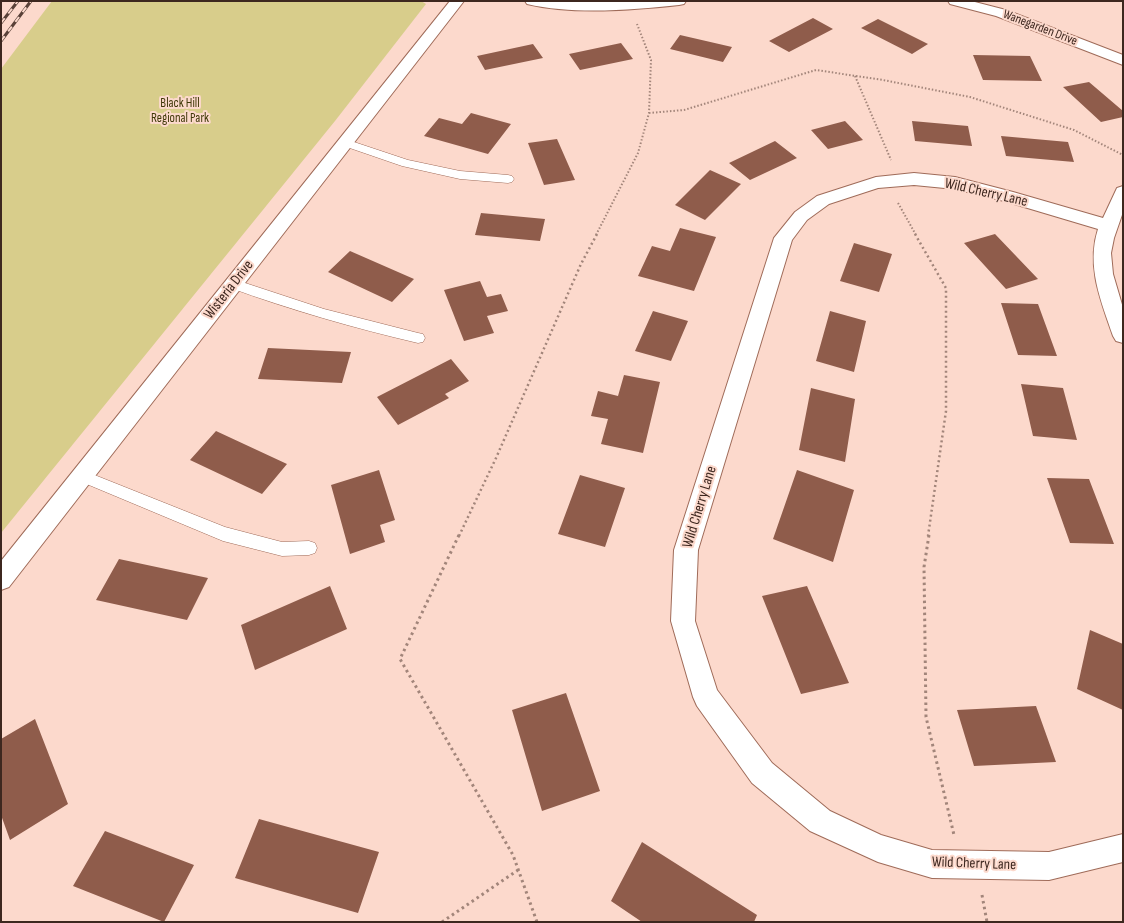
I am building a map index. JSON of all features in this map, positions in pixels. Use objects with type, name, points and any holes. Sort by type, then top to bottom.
[{"type":"street","name":"Wisteria Drive","points":[[1,578],[457,1]]},
{"type":"street","points":[[532,1],[553,4],[608,3],[632,5],[679,1]]},
{"type":"street","name":"Wanegarden Drive","points":[[955,1],[1001,13],[1123,60]]},
{"type":"street","name":"Wild Cherry Lane","points":[[1109,226],[1007,196],[955,183],[914,179],[876,183],[823,200],[801,216],[783,238],[686,550],[683,621],[706,697],[762,773],[820,821],[878,848],[932,864],[1049,866],[1123,848]]},
{"type":"street","points":[[1123,192],[1109,226],[1102,253],[1106,285],[1123,336]]},
{"type":"lane","points":[[345,143],[406,163],[460,175],[508,179]]},
{"type":"lane","points":[[233,284],[262,295],[366,326],[418,338]]},
{"type":"lane","points":[[82,476],[223,534],[282,549],[309,548]]},
{"type":"path","points":[[537,922],[513,855],[400,659],[496,458],[582,264],[638,153],[649,113],[651,60],[639,31],[632,5]]},
{"type":"path","points":[[649,113],[684,110],[816,70],[970,97],[1074,130],[1123,155]]},
{"type":"path","points":[[855,76],[893,181],[946,288],[946,411],[924,567],[926,717],[962,864]]},
{"type":"path","points":[[442,922],[518,870]]},
{"type":"green space","name":"Black Hill Regional Park","points":[[52,1],[421,1],[426,4],[335,121],[1,533],[1,69]]},
{"type":"building","points":[[813,18],[833,29],[789,52],[769,41]]},
{"type":"building","points":[[878,19],[928,44],[912,54],[861,28]]},
{"type":"building","points":[[680,35],[732,47],[723,62],[670,49]]},
{"type":"building","points":[[621,43],[633,59],[580,70],[569,54]]},
{"type":"building","points":[[533,44],[543,58],[485,70],[477,56]]},
{"type":"building","points":[[973,55],[1030,56],[1042,81],[983,80]]},
{"type":"building","points":[[1089,82],[1123,111],[1123,117],[1101,122],[1063,87]]},
{"type":"building","points":[[471,113],[511,124],[488,154],[424,136],[439,118],[462,124]]},
{"type":"building","points":[[845,121],[863,140],[828,149],[811,130]]},
{"type":"building","points":[[912,121],[968,126],[972,146],[915,141]]},
{"type":"building","points":[[1001,136],[1068,142],[1074,162],[1006,156]]},
{"type":"building","points":[[557,139],[575,180],[544,185],[528,143]]},
{"type":"building","points":[[775,141],[797,158],[750,180],[729,163]]},
{"type":"building","points":[[710,170],[741,184],[705,220],[675,205]]},
{"type":"building","points":[[481,213],[545,219],[540,241],[475,235]]},
{"type":"building","points":[[680,228],[716,237],[694,291],[638,276],[652,246],[670,251]]},
{"type":"building","points":[[995,234],[1038,279],[1006,289],[964,243]]},
{"type":"building","points":[[854,243],[892,254],[879,292],[840,281]]},
{"type":"building","points":[[350,251],[414,279],[392,302],[328,272]]},
{"type":"building","points":[[480,281],[487,297],[501,294],[508,311],[487,316],[494,333],[464,341],[444,290]]},
{"type":"building","points":[[1001,303],[1038,304],[1057,356],[1018,355]]},
{"type":"building","points":[[653,311],[688,321],[671,361],[635,351]]},
{"type":"building","points":[[830,311],[866,321],[854,372],[816,361]]},
{"type":"building","points":[[268,348],[351,352],[342,383],[258,379]]},
{"type":"building","points":[[451,359],[469,381],[445,394],[449,398],[398,425],[377,397]]},
{"type":"building","points":[[624,375],[660,382],[643,453],[601,444],[608,419],[591,416],[598,391],[618,396]]},
{"type":"building","points":[[1021,384],[1063,388],[1077,440],[1033,436]]},
{"type":"building","points":[[811,388],[855,399],[845,462],[799,450]]},
{"type":"building","points":[[216,431],[287,464],[262,494],[190,460]]},
{"type":"building","points":[[379,470],[395,520],[380,525],[385,542],[350,554],[331,485]]},
{"type":"building","points":[[797,470],[854,490],[833,562],[773,539]]},
{"type":"building","points":[[580,475],[625,488],[605,547],[558,534]]},
{"type":"building","points":[[1047,478],[1089,479],[1114,544],[1070,543]]},
{"type":"building","points":[[119,559],[208,578],[187,620],[96,600]]},
{"type":"building","points":[[330,586],[347,629],[255,670],[241,625]]},
{"type":"building","points":[[807,586],[849,683],[801,694],[762,596]]},
{"type":"building","points":[[1090,630],[1123,644],[1123,710],[1077,689]]},
{"type":"building","points":[[566,693],[600,791],[542,811],[512,710]]},
{"type":"building","points":[[1036,706],[1056,762],[974,766],[957,710]]},
{"type":"building","points":[[35,719],[68,804],[10,840],[1,815],[1,739]]},
{"type":"building","points":[[259,819],[379,852],[358,913],[235,878]]},
{"type":"building","points":[[105,831],[194,865],[164,922],[73,886]]},
{"type":"building","points":[[642,842],[757,915],[754,922],[642,922],[611,901]]},
{"type":"railway","points":[[1,23],[18,1]]},
{"type":"railway","points":[[1,41],[31,1]]}]
